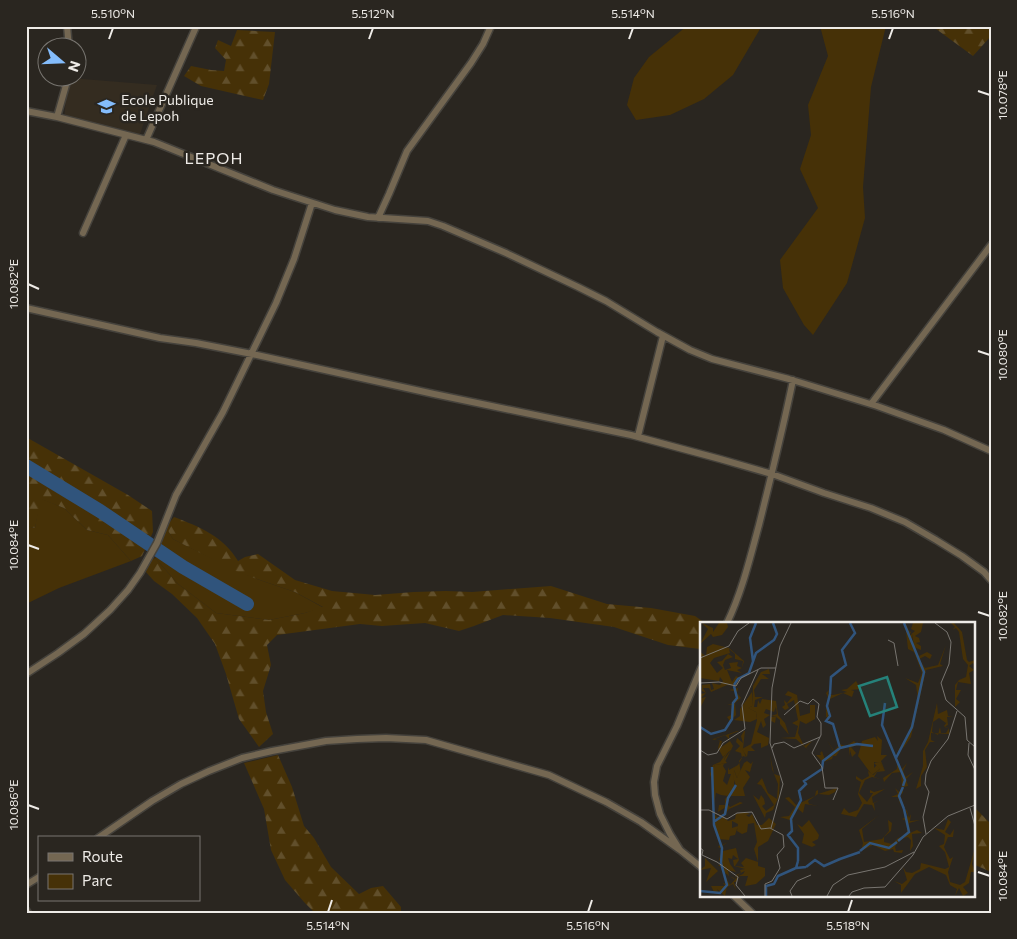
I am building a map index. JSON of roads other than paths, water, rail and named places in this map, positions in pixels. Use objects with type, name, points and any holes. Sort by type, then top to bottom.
[{"type":"street","points":[[378,218],[406,151],[471,63],[483,44],[491,26]]},
{"type":"street","points":[[146,140],[196,27]]},
{"type":"street","points":[[57,117],[65,88]]},
{"type":"street","points":[[26,111],[126,134],[165,146],[273,190],[335,210],[368,217],[428,221],[506,253],[578,287],[606,301],[663,336],[690,350],[871,404],[944,430],[991,450]]},
{"type":"street","points":[[83,233],[126,134]]},
{"type":"street","points":[[26,674],[84,634],[110,610],[140,573],[157,543],[176,495],[223,412],[252,354],[285,283],[312,203]]},
{"type":"street","points":[[871,404],[991,245]]},
{"type":"street","points":[[26,308],[160,338],[252,354],[638,436],[772,474],[871,508],[905,522],[936,540],[962,556],[984,572],[991,580]]},
{"type":"street","points":[[638,436],[663,336]]},
{"type":"street","points":[[727,622],[741,586],[772,474],[794,380]]},
{"type":"street","points":[[680,850],[660,814],[654,782],[657,766],[677,726],[700,670]]},
{"type":"street","points":[[101,836],[152,801],[181,784],[242,758],[326,741],[357,738],[426,740],[549,776],[606,802],[641,822],[700,866]]},
{"type":"street","points":[[26,885],[38,878]]},
{"type":"street","points":[[734,896],[752,913]]},
{"type":"waterway","points":[[26,466],[100,511],[183,567],[247,604]]},
{"type":"place","name":"Ecole Publique de Lepoh","points":[[107,107]]},
{"type":"district","name":"LEPOH","points":[[214,157]]}]
